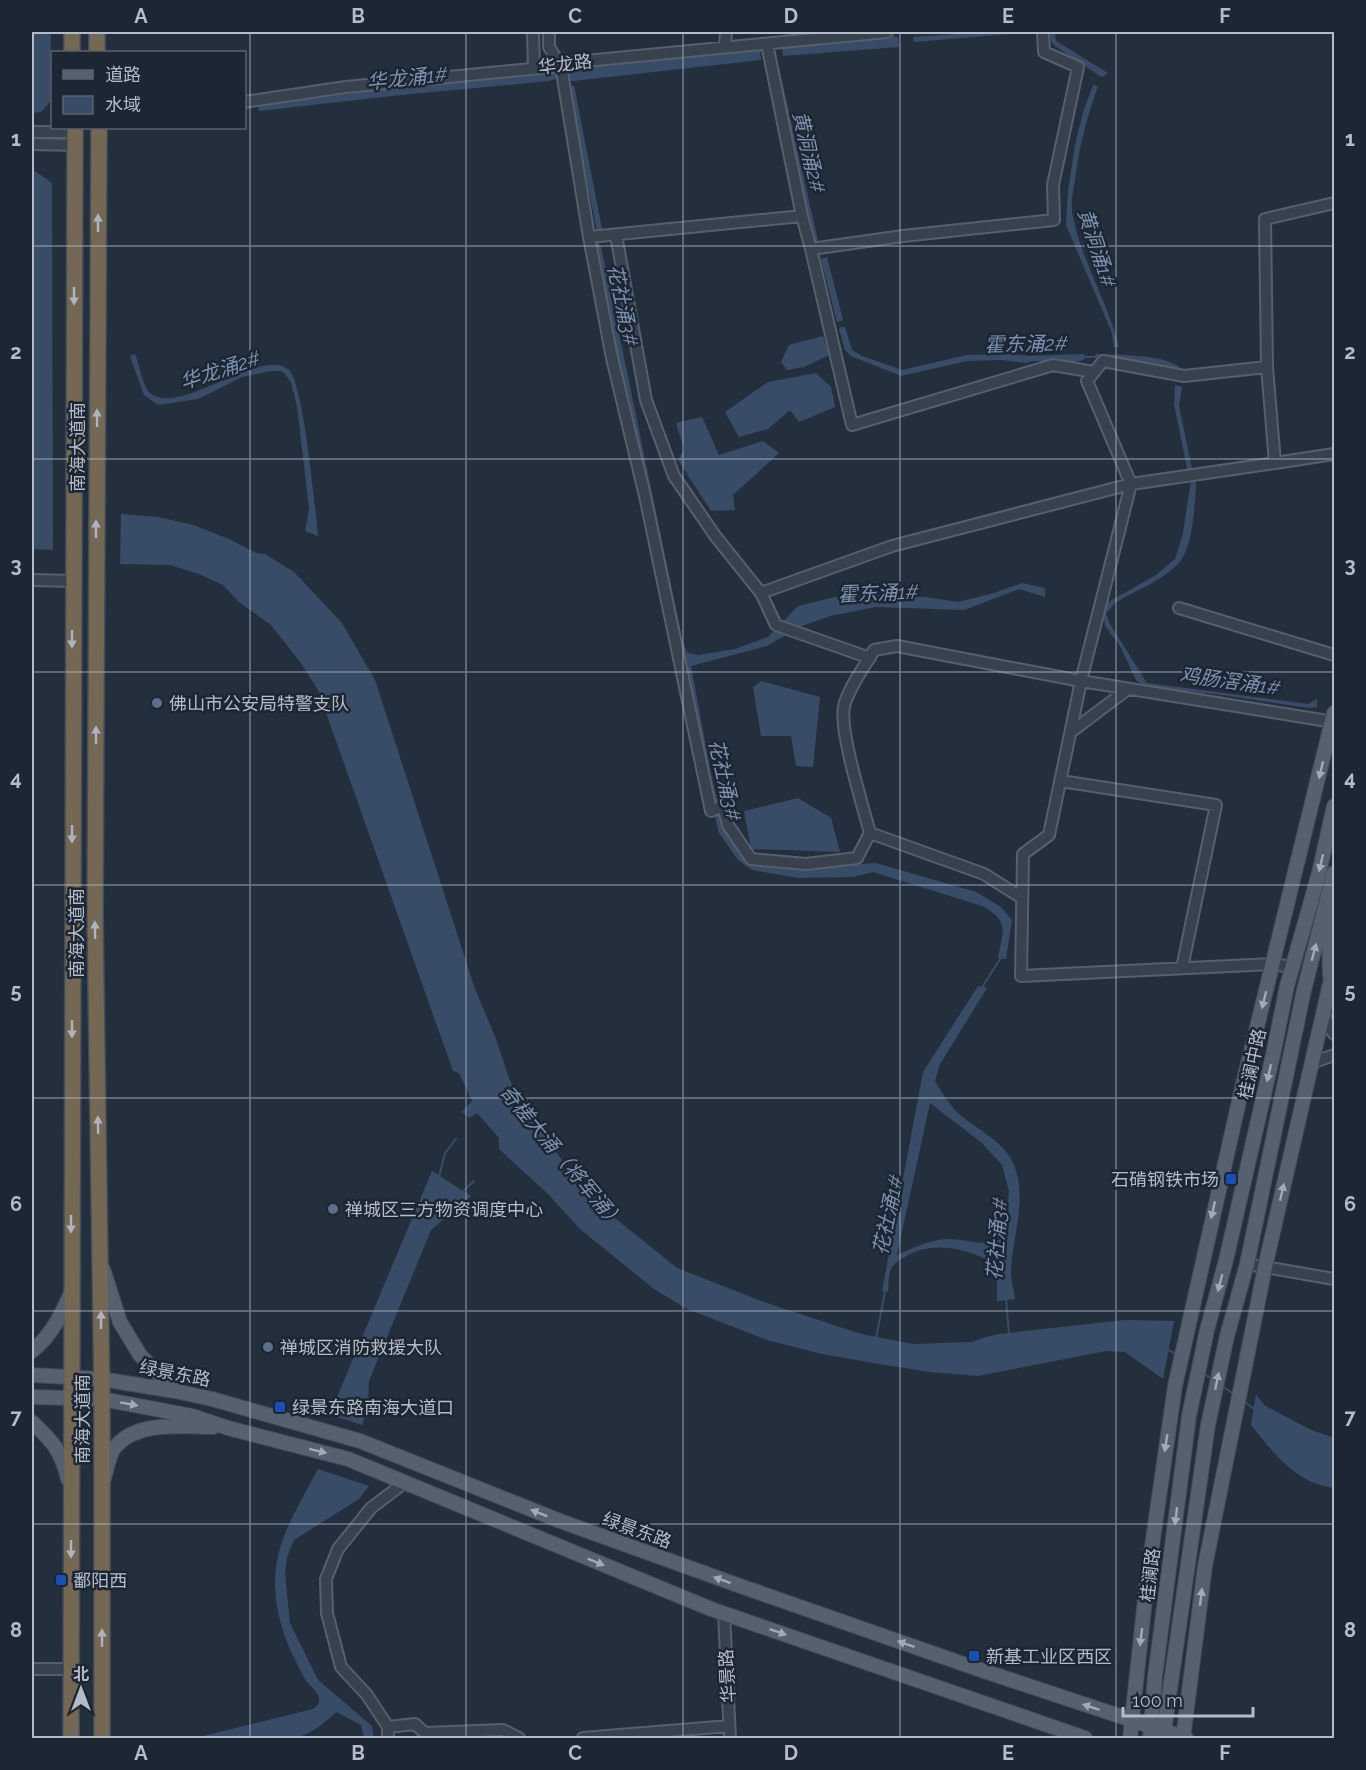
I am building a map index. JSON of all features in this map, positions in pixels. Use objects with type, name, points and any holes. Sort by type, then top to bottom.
[{"type":"highway","points":[[72,32],[72,51]]},
{"type":"highway","points":[[97,32],[98,51]]},
{"type":"highway","name":"南海大道南","points":[[99,129],[95,917],[102,1399],[102,1738]]},
{"type":"highway","name":"南海大道南","points":[[71,1738],[72,580],[75,135]]},
{"type":"main road","points":[[1130,1738],[1147,1581],[1175,1386],[1188,1320],[1242,1088],[1334,719]]},
{"type":"main road","name":"桂澜中路","points":[[1189,1416],[1292,967],[1319,873],[1335,806]]},
{"type":"main road","name":"桂澜中路","points":[[1227,1336],[1247,1264],[1304,990],[1334,877]]},
{"type":"main road","points":[[1330,986],[1329,931],[1335,903]]},
{"type":"main road","points":[[1184,1738],[1205,1566],[1265,1267],[1335,966]]},
{"type":"main road","points":[[1259,1208],[1296,1132]]},
{"type":"main road","points":[[100,1260],[120,1322],[140,1355],[175,1391]]},
{"type":"main road","points":[[32,1351],[56,1325],[71,1293]]},
{"type":"main road","name":"桂澜路","points":[[1157,1734],[1208,1425],[1227,1336]]},
{"type":"main road","name":"绿景东路","points":[[32,1375],[101,1379],[175,1391],[360,1440],[560,1521],[953,1661],[1131,1720],[1157,1734],[1184,1738]]},
{"type":"main road","points":[[32,1397],[102,1399],[192,1416],[228,1428],[348,1459],[724,1613],[1085,1738]]},
{"type":"main road","name":"桂澜路","points":[[1157,1734],[1157,1664],[1189,1416]]},
{"type":"main road","points":[[32,1422],[63,1457],[71,1490]]},
{"type":"main road","points":[[102,1485],[114,1448],[135,1431],[169,1426],[228,1428]]},
{"type":"street","points":[[533,32],[534,68]]},
{"type":"street","points":[[549,32],[549,47],[561,66],[596,237],[612,358],[645,496],[695,744],[716,809],[723,806],[728,825],[751,859],[806,864],[857,858],[870,833],[846,736],[844,707],[874,650],[897,646],[1128,689],[1334,719]]},
{"type":"street","points":[[725,47],[726,32]]},
{"type":"street","name":"华龙路","points":[[246,102],[346,87],[561,66],[565,63],[887,32]]},
{"type":"street","points":[[812,249],[903,236],[1054,220],[1053,185],[1078,67],[1044,52],[1043,32]]},
{"type":"street","points":[[767,44],[802,216],[812,249],[852,424],[1053,365],[1094,372]]},
{"type":"street","points":[[32,132],[75,135]]},
{"type":"street","points":[[32,144],[55,144],[75,135]]},
{"type":"street","points":[[1275,463],[1267,367],[1265,219],[1335,203]]},
{"type":"street","points":[[596,237],[802,216]]},
{"type":"street","points":[[616,235],[646,400],[674,476],[716,537],[761,592],[776,625],[870,658]]},
{"type":"street","points":[[1267,367],[1185,376],[1103,361],[1087,381],[1131,484],[1081,681],[1049,835],[1023,854],[1021,976],[1273,964],[1292,967]]},
{"type":"street","points":[[761,592],[892,546],[1131,484],[1335,454]]},
{"type":"street","points":[[32,580],[72,580]]},
{"type":"street","points":[[1179,608],[1335,655]]},
{"type":"street","points":[[1071,732],[1128,689]]},
{"type":"street","points":[[1061,781],[1216,805],[1182,968]]},
{"type":"street","points":[[870,833],[984,874],[1022,898]]},
{"type":"street","points":[[1324,1012],[1328,1025],[1335,1034]]},
{"type":"street","points":[[1312,1063],[1335,1055]]},
{"type":"street","points":[[1247,1264],[1335,1280]]},
{"type":"street","points":[[388,1738],[388,1727],[368,1695],[341,1667],[327,1613],[326,1579],[338,1549],[370,1508],[404,1483]]},
{"type":"street","name":"华景路","points":[[724,1613],[730,1738]]},
{"type":"street","points":[[32,1669],[72,1669]]},
{"type":"street","points":[[388,1727],[416,1724],[425,1733],[503,1730],[519,1738]]},
{"type":"street","points":[[583,1738],[729,1726]]},
{"type":"water","points":[[32,32],[51,32],[50,102],[41,112],[32,113]]},
{"type":"water","points":[[983,32],[1034,32],[914,42],[913,37]]},
{"type":"water","points":[[1049,32],[1055,32],[1056,41],[1108,73],[1103,77],[1100,76],[1055,46]]},
{"type":"water","points":[[898,37],[899,47],[783,56],[782,48]]},
{"type":"water","points":[[760,50],[761,60],[573,81],[567,80],[565,71],[573,68]]},
{"type":"water","points":[[779,68],[818,241],[812,242],[775,70]]},
{"type":"water","points":[[536,72],[557,72],[558,78],[549,81],[259,111],[258,106],[408,86]]},
{"type":"water","points":[[574,85],[602,233],[597,231],[568,87]]},
{"type":"water","points":[[1093,85],[1098,86],[1081,144],[1072,212],[1082,250],[1119,347],[1114,347],[1112,333],[1066,225],[1068,191],[1075,145],[1083,112]]},
{"type":"water","points":[[32,169],[52,183],[53,550],[32,549]]},
{"type":"water","points":[[594,243],[601,246],[683,643],[688,653],[698,655],[735,649],[768,637],[798,606],[835,597],[876,595],[925,597],[958,602],[1022,583],[1045,588],[1045,597],[1019,589],[964,610],[876,607],[830,616],[799,627],[767,646],[691,666],[712,779],[724,825],[743,853],[768,865],[798,869],[876,863],[976,892],[1001,907],[1012,920],[1006,959],[998,958],[1003,933],[1001,922],[991,911],[982,906],[873,872],[853,877],[798,878],[752,870],[738,860],[719,833],[695,737]]},
{"type":"water","points":[[827,257],[843,320],[837,322],[821,259]]},
{"type":"water","points":[[845,327],[852,350],[862,356],[902,370],[967,355],[1084,354],[1084,360],[1026,363],[1002,360],[967,361],[901,376],[851,356],[845,350],[839,329]]},
{"type":"water","points":[[823,336],[829,355],[804,367],[787,370],[781,362],[789,345]]},
{"type":"water","points":[[135,354],[148,390],[163,398],[200,390],[260,367],[277,365],[289,370],[294,380],[304,422],[318,536],[305,531],[309,508],[297,407],[291,382],[285,374],[281,371],[271,371],[242,377],[198,399],[158,405],[144,395],[130,356]]},
{"type":"water","points":[[1096,354],[1154,358],[1175,364],[1181,369],[1176,372],[1168,367],[1095,358]]},
{"type":"water","points":[[816,373],[831,387],[835,407],[799,422],[790,410],[768,429],[739,437],[725,412],[768,382]]},
{"type":"water","points":[[1175,385],[1182,387],[1179,406],[1193,473],[1188,473],[1174,404]]},
{"type":"water","points":[[702,417],[719,455],[763,441],[779,453],[733,495],[735,510],[711,511],[678,460],[684,449],[676,423]]},
{"type":"water","points":[[1194,480],[1196,484],[1192,526],[1183,557],[1165,575],[1113,605],[1106,614],[1110,624],[1147,683],[1308,704],[1317,699],[1317,707],[1309,708],[1215,694],[1146,687],[1136,680],[1120,646],[1105,626],[1103,609],[1110,601],[1156,575],[1175,559],[1183,533],[1191,481]]},
{"type":"water","points":[[121,514],[158,517],[193,525],[229,539],[256,553],[265,554],[294,572],[342,623],[375,680],[475,989],[496,1039],[510,1081],[537,1126],[568,1168],[611,1215],[677,1268],[764,1302],[861,1334],[913,1344],[972,1342],[999,1334],[1125,1320],[1174,1321],[1163,1379],[1125,1352],[1106,1351],[978,1376],[885,1365],[822,1354],[767,1340],[687,1309],[654,1289],[580,1229],[548,1194],[499,1149],[499,1138],[477,1113],[470,1118],[462,1112],[472,1101],[459,1073],[453,1071],[318,690],[301,663],[271,625],[239,602],[223,585],[199,574],[170,565],[120,564]]},
{"type":"water","points":[[761,681],[820,697],[813,767],[796,766],[791,736],[761,736],[753,687]]},
{"type":"water","points":[[798,798],[831,818],[840,852],[751,849],[744,811]]},
{"type":"water","points":[[978,986],[987,988],[940,1064],[935,1081],[959,1114],[1001,1146],[1011,1159],[1016,1172],[1020,1200],[1011,1272],[1015,1299],[997,1301],[997,1265],[975,1254],[939,1247],[927,1248],[897,1262],[890,1271],[888,1292],[882,1291],[923,1072]],"holes":[[[930,1103],[982,1143],[1002,1165],[1009,1191],[1004,1238],[981,1243],[947,1239],[921,1245],[897,1255]]]},
{"type":"water","points":[[432,1171],[471,1196],[431,1230],[369,1381],[368,1403],[362,1425],[331,1415],[337,1397]]},
{"type":"water","points":[[1256,1394],[1264,1405],[1309,1429],[1334,1438],[1334,1488],[1320,1485],[1297,1473],[1268,1446],[1251,1425]]},
{"type":"water","points":[[318,1469],[369,1486],[359,1499],[294,1540],[287,1557],[285,1574],[290,1623],[318,1680],[372,1726],[374,1738],[364,1738],[361,1725],[336,1712],[317,1728],[294,1738],[281,1736],[276,1738],[195,1738],[313,1709],[319,1703],[318,1695],[305,1679],[286,1638],[276,1601],[275,1580],[282,1542],[297,1507]]},
{"type":"waterway","name":"霍东涌2#","points":[[1083,357],[1095,357]]},
{"type":"waterway","name":"花社涌3#","points":[[981,989],[1002,956]]},
{"type":"waterway","points":[[439,1177],[445,1153],[456,1139]]},
{"type":"waterway","points":[[462,1192],[474,1181]]},
{"type":"waterway","name":"花社涌1#","points":[[876,1339],[885,1291]]},
{"type":"waterway","name":"花社涌3#","points":[[1006,1298],[1009,1334]]},
{"type":"waterway","name":"奇槎大涌（将军涌）","points":[[1165,1348],[1176,1354]]},
{"type":"waterway","name":"奇槎大涌（将军涌）","points":[[1203,1373],[1213,1380]]},
{"type":"waterway","name":"奇槎大涌（将军涌）","points":[[1222,1386],[1235,1395]]},
{"type":"waterway","name":"奇槎大涌（将军涌）","points":[[1245,1402],[1254,1409]]},
{"type":"place","name":"佛山市公安局特警支队","points":[[157,703]]},
{"type":"place","name":"石𬒔钢铁市场","points":[[1231,1179]]},
{"type":"place","name":"禅城区三方物资调度中心","points":[[333,1209]]},
{"type":"place","name":"禅城区消防救援大队","points":[[268,1347]]},
{"type":"place","name":"绿景东路南海大道口","points":[[280,1407]]},
{"type":"place","name":"鄱阳西","points":[[61,1580]]},
{"type":"place","name":"新基工业区西区","points":[[974,1656]]},
{"type":"water label","name":"华龙涌1#","points":[[407,78]]},
{"type":"water label","name":"黄洞涌2#","points":[[809,152]]},
{"type":"water label","name":"黄洞涌1#","points":[[1097,248]]},
{"type":"water label","name":"华龙涌2#","points":[[220,370]]},
{"type":"water label","name":"霍东涌1#","points":[[878,593]]},
{"type":"water label","name":"鸡肠滘涌1#","points":[[1230,681]]}]
